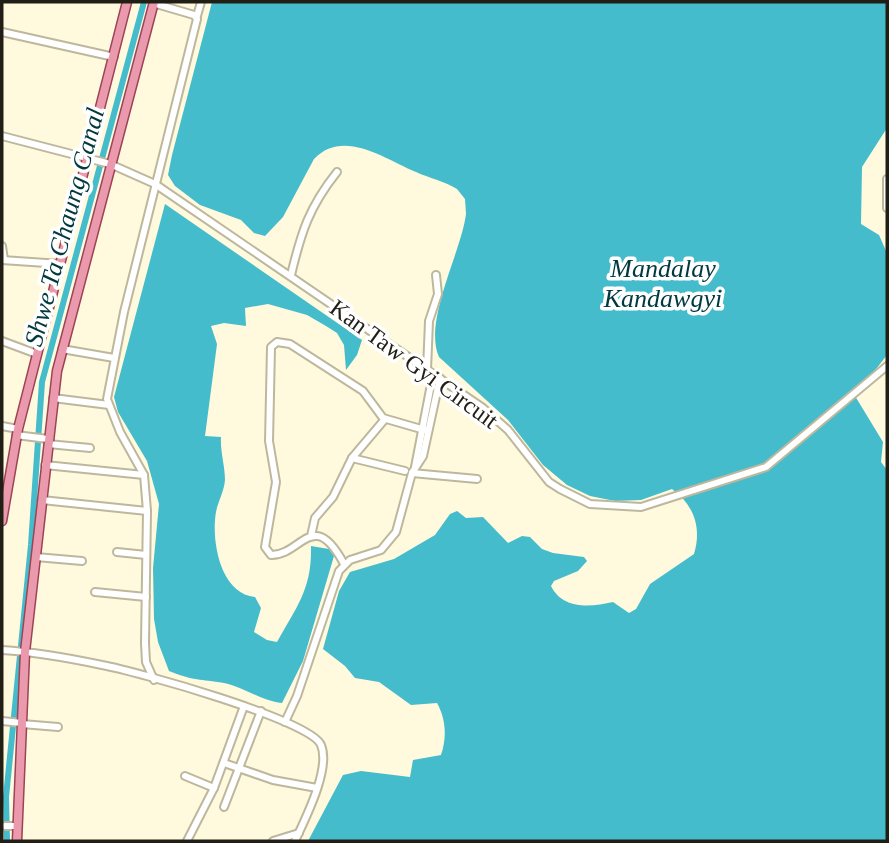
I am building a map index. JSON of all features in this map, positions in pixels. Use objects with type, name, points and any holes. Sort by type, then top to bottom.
[{"type":"main road","points":[[2,521],[5,486],[17,432],[90,158],[127,2]]},
{"type":"main road","points":[[17,841],[11,826],[14,722],[29,570],[37,557],[45,465],[44,440],[62,349],[154,3]]},
{"type":"street","points":[[154,680],[146,662],[147,511],[144,475],[109,405],[114,358],[201,2]]},
{"type":"street","points":[[154,3],[197,16]]},
{"type":"street","points":[[2,32],[114,57]]},
{"type":"street","name":"Kan Taw Gyi Circuit","points":[[2,136],[110,164],[155,184],[499,421],[540,472],[560,489],[590,504],[631,508],[654,504],[766,467],[887,366]]},
{"type":"street","points":[[290,275],[303,224],[317,197],[337,172]]},
{"type":"street","points":[[887,179],[887,208]]},
{"type":"street","points":[[2,246],[3,260],[61,264]]},
{"type":"street","points":[[425,430],[430,372],[429,321],[438,294],[436,275]]},
{"type":"street","points":[[2,341],[37,354]]},
{"type":"street","points":[[386,419],[352,458],[333,498],[315,518],[311,536],[278,555],[271,555],[265,547],[276,482],[269,441],[269,354],[272,345],[280,341],[290,344],[363,391],[386,419],[425,430]]},
{"type":"street","points":[[62,349],[114,358]]},
{"type":"street","points":[[285,722],[297,696],[336,577],[344,564],[381,550],[393,538],[399,526],[411,470],[440,378]]},
{"type":"street","points":[[53,398],[109,405]]},
{"type":"street","points":[[2,426],[44,440],[90,448]]},
{"type":"street","points":[[352,458],[477,479]]},
{"type":"street","points":[[45,465],[144,475]]},
{"type":"street","points":[[42,500],[147,511]]},
{"type":"street","points":[[311,536],[334,546],[344,564]]},
{"type":"street","points":[[117,552],[146,555]]},
{"type":"street","points":[[37,557],[82,561]]},
{"type":"street","points":[[95,592],[146,597]]},
{"type":"street","points":[[2,650],[106,665],[261,711],[304,730],[321,744],[322,765],[317,788],[295,841]]},
{"type":"street","points":[[187,841],[214,788],[244,706]]},
{"type":"street","points":[[224,807],[261,711]]},
{"type":"street","points":[[14,722],[58,727]]},
{"type":"street","points":[[224,763],[238,769],[317,788]]},
{"type":"street","points":[[185,776],[214,788]]},
{"type":"street","points":[[273,841],[299,834]]},
{"type":"water","name":"Mandalay Kandawgyi","points":[[212,2],[887,2],[887,128],[862,167],[861,224],[879,235],[887,253],[887,355],[855,396],[883,442],[881,462],[887,470],[887,841],[308,841],[343,775],[361,771],[410,777],[413,760],[441,755],[444,742],[444,722],[437,703],[411,705],[379,682],[355,678],[345,666],[323,649],[339,591],[350,572],[394,559],[435,535],[450,514],[457,511],[466,518],[483,517],[508,543],[522,536],[530,537],[542,549],[584,557],[587,561],[578,571],[554,581],[551,586],[556,594],[578,605],[613,602],[629,613],[636,609],[650,584],[694,554],[696,526],[686,502],[672,489],[641,500],[615,501],[590,496],[567,485],[543,465],[508,420],[439,357],[435,342],[439,306],[466,214],[465,199],[457,189],[378,154],[351,146],[338,146],[325,150],[314,159],[283,217],[265,236],[254,233],[241,220],[200,205],[175,186],[168,175],[172,155]]},
{"type":"water","points":[[165,204],[362,340],[357,355],[346,370],[344,345],[337,333],[307,315],[268,304],[245,308],[246,326],[224,323],[211,326],[217,344],[205,436],[221,437],[225,480],[216,512],[215,537],[220,564],[226,576],[243,594],[255,597],[261,608],[254,632],[267,640],[277,642],[306,586],[311,546],[329,549],[334,556],[303,661],[282,703],[224,683],[191,678],[169,671],[158,642],[154,619],[153,568],[159,504],[147,461],[118,412],[114,397]]},
{"type":"waterway","name":"Shwe Ta Chaung Canal","points":[[7,841],[6,797],[31,545],[42,382],[144,2]]}]
